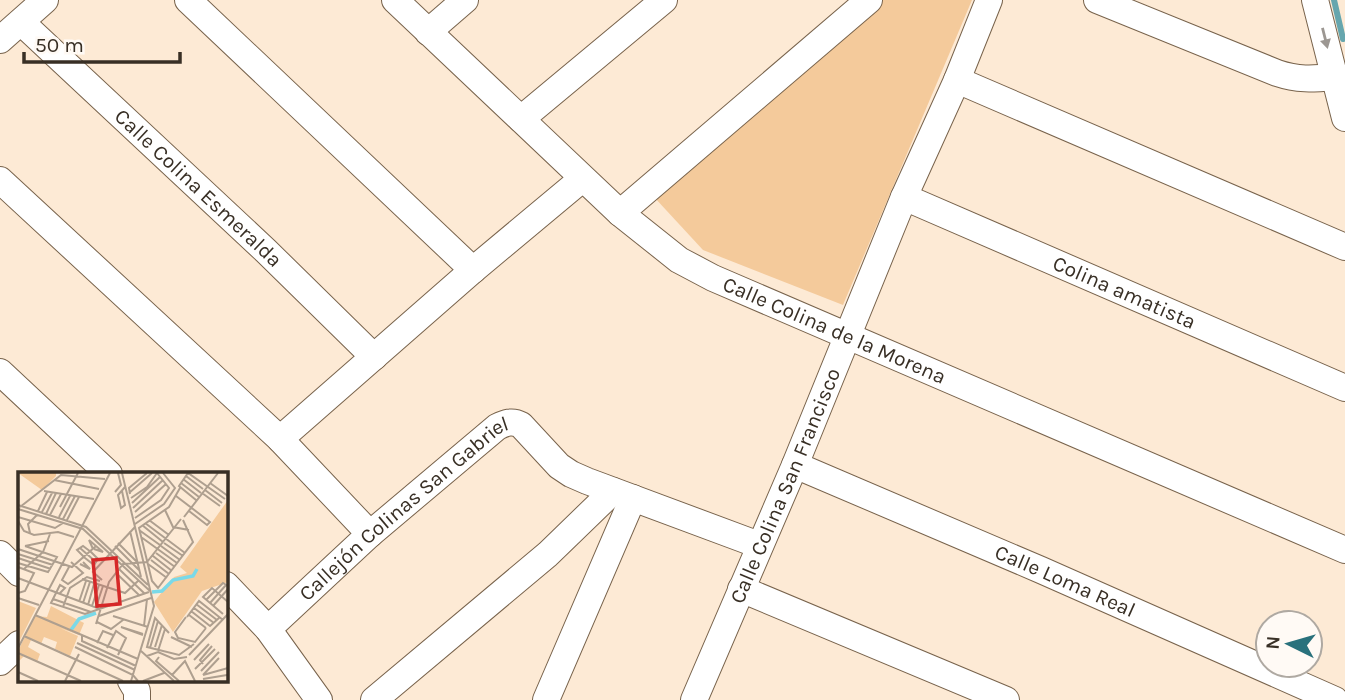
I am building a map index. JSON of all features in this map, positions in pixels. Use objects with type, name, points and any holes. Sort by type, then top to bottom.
[{"type":"street","points":[[0,40],[45,0]]},
{"type":"street","points":[[188,0],[473,270]]},
{"type":"street","name":"Calle Colina de la Morena","points":[[395,0],[582,179],[679,260],[713,278],[1345,550]]},
{"type":"street","points":[[428,32],[465,0]]},
{"type":"street","points":[[521,119],[664,0]]},
{"type":"street","points":[[620,213],[869,0]]},
{"type":"street","name":"Calle Colina San Francisco","points":[[694,700],[989,0]]},
{"type":"street","points":[[1097,0],[1277,73],[1293,78],[1334,77]]},
{"type":"street","points":[[1315,0],[1345,118]]},
{"type":"street","name":"Calle Colina Esmeralda","points":[[21,22],[374,356]]},
{"type":"street","points":[[957,80],[1345,247]]},
{"type":"street","points":[[280,439],[473,270],[582,179]]},
{"type":"street","points":[[0,180],[280,439],[370,534]]},
{"type":"street","name":"Colina amatista","points":[[904,197],[1345,388]]},
{"type":"street","points":[[0,372],[107,472]]},
{"type":"street","name":"Callejón Colinas San Gabriel","points":[[268,629],[370,534],[504,423],[521,425],[559,466],[571,474],[760,545]]},
{"type":"street","name":"Calle Loma Real","points":[[795,465],[1335,700]]},
{"type":"street","points":[[374,700],[623,494]]},
{"type":"street","points":[[546,700],[623,494]]},
{"type":"street","points":[[0,554],[18,572]]},
{"type":"street","points":[[228,587],[268,629],[319,700]]},
{"type":"street","points":[[741,589],[1006,700]]},
{"type":"street","points":[[0,662],[18,645]]},
{"type":"street","points":[[132,682],[137,691],[137,700]]},
{"type":"shaded area","points":[[883,0],[972,0],[843,305],[703,250],[654,197]]},
{"type":"waterway","points":[[1334,0],[1343,39]]}]
